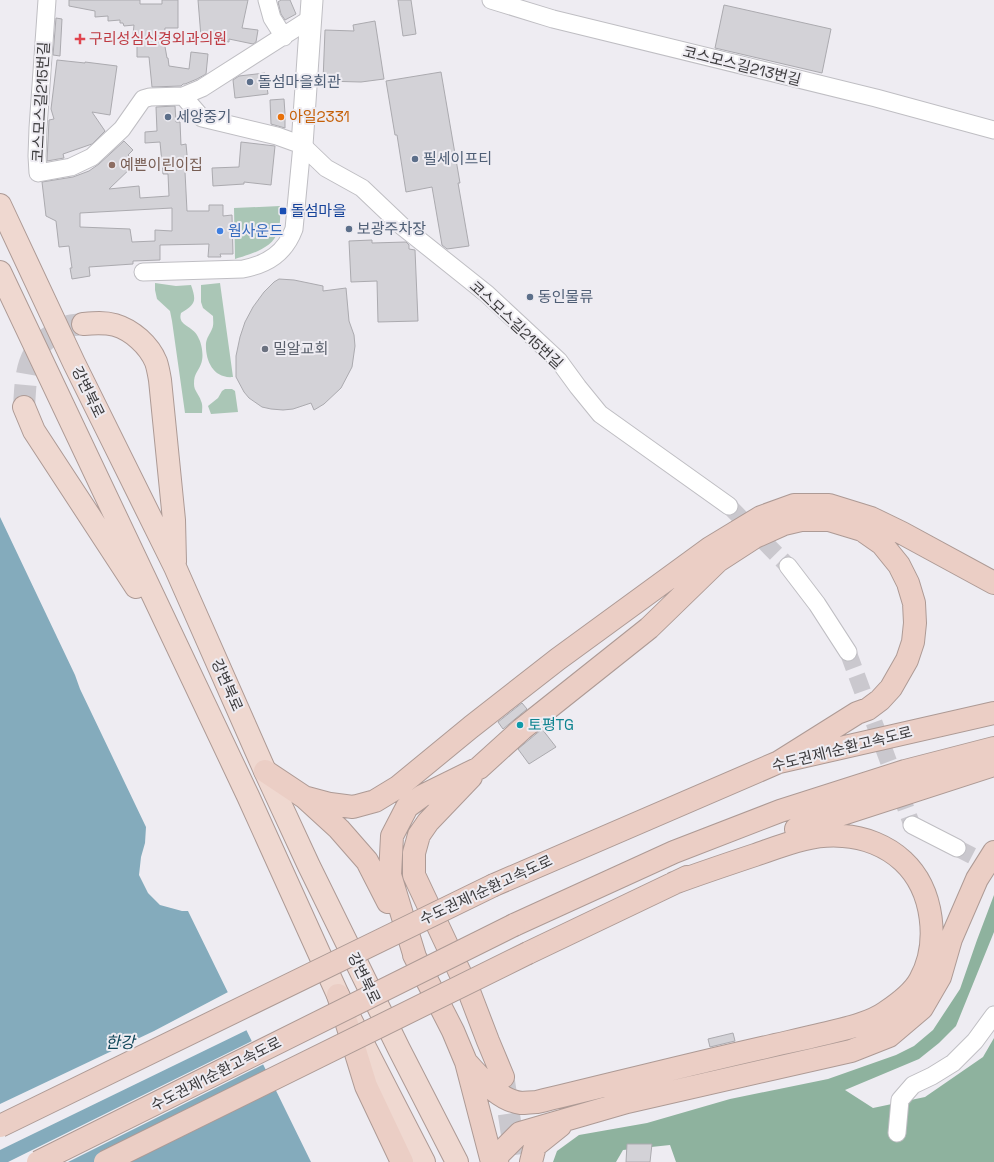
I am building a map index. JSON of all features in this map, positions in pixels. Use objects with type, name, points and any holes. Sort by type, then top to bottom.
[{"type":"highway","name":"강변북로","points":[[0,205],[74,363],[175,568],[309,866],[399,1049],[457,1162]]},
{"type":"highway","points":[[0,272],[183,659]]},
{"type":"highway","points":[[83,324],[100,323],[116,325],[132,333],[148,348],[156,362],[160,380],[174,520],[175,568]]},
{"type":"highway","points":[[24,407],[34,431],[183,659]]},
{"type":"highway","points":[[304,797],[330,804],[353,806],[375,801],[398,786],[558,660],[710,548],[761,517],[794,505],[829,505],[870,518],[902,533],[994,583]]},
{"type":"highway","points":[[503,1077],[470,994],[414,875],[414,854],[420,835],[428,822],[479,768],[522,730],[649,628],[718,561],[755,537],[784,524],[801,520],[829,520],[862,530],[882,544],[900,565],[908,583],[914,603],[915,623],[913,642],[907,660],[898,676],[891,688],[880,700],[779,762]]},
{"type":"highway","name":"강변북로","points":[[183,659],[248,796],[338,995],[424,1162]]},
{"type":"highway","name":"수도권제1순환고속도로","points":[[0,1126],[494,885],[779,762],[994,713]]},
{"type":"highway","name":"수도권제1순환고속도로","points":[[38,1162],[514,925],[674,852],[780,811],[905,771],[994,748]]},
{"type":"highway","name":"수도권제1순환고속도로","points":[[105,1162],[528,953],[674,883],[789,832],[994,765]]},
{"type":"highway","points":[[415,957],[390,875],[392,836],[407,807],[422,796],[479,768]]},
{"type":"highway","points":[[265,771],[304,797],[339,829],[367,861],[466,1062],[492,1162]]},
{"type":"highway","points":[[466,1062],[501,1096],[521,1103],[537,1102],[853,1027],[885,1013],[913,990],[920,982],[927,966],[932,945],[932,925],[929,907],[922,888],[915,875],[903,860],[880,845],[866,840],[842,836],[819,836],[795,842],[674,883]]},
{"type":"highway","points":[[571,1118],[515,1160],[498,1155],[520,1133],[571,1118],[627,1102],[851,1050],[889,1036],[922,1008],[940,976],[951,939],[977,879],[994,852]]},
{"type":"highway","points":[[338,995],[366,1086],[402,1162]]},
{"type":"street","name":"코스모스길215번길","points":[[47,0],[36,156],[38,173],[71,167],[92,157],[122,129],[143,99],[150,97],[183,96],[202,88],[284,37],[311,10]]},
{"type":"street","points":[[267,0],[272,18],[284,37]]},
{"type":"street","name":"코스모스길213번길","points":[[491,0],[553,19],[876,98],[994,130]]},
{"type":"street","name":"코스모스길215번길","points":[[143,272],[243,269],[258,266],[274,258],[288,241],[294,229],[302,145],[311,10]]},
{"type":"street","name":"코스모스길215번길","points":[[183,96],[202,118],[277,136],[302,145],[326,168],[362,188],[403,227],[486,294],[559,361],[600,414],[729,506]]},
{"type":"street","points":[[788,566],[817,604],[848,652]]},
{"type":"street","points":[[912,825],[957,848]]},
{"type":"street","points":[[897,1133],[900,1100],[913,1085],[932,1076],[953,1063],[975,1041],[994,1015]]},
{"type":"green space","points":[[280,206],[279,228],[271,242],[254,253],[235,259],[234,208]]},
{"type":"green space","points":[[155,283],[176,286],[191,285],[194,295],[194,302],[181,313],[180,318],[184,324],[197,334],[202,348],[202,361],[195,375],[194,384],[202,402],[202,413],[185,413],[170,311],[157,299]]},
{"type":"green space","points":[[220,283],[233,377],[226,377],[215,372],[209,362],[206,349],[206,341],[213,326],[213,316],[203,308],[201,302],[201,285]]},
{"type":"green space","points":[[225,389],[232,389],[235,391],[238,412],[211,414],[208,406],[218,398]]},
{"type":"green space","points":[[994,895],[994,932],[956,1026],[939,1043],[919,1059],[845,1090],[873,1108],[925,1097],[983,1057],[994,1038],[994,1162],[676,1162],[670,1145],[623,1150],[616,1162],[553,1162],[557,1151],[579,1135],[647,1123],[730,1099],[828,1079],[896,1055],[914,1046],[933,1030],[960,989]]},
{"type":"water","name":"한강","points":[[0,517],[146,827],[145,843],[141,857],[139,875],[148,893],[160,905],[182,911],[188,911],[311,1162],[0,1162]]},
{"type":"pier","points":[[230,991],[249,1029],[0,1150],[0,1104],[154,1031]]},
{"type":"pier","points":[[254,1040],[266,1063],[68,1162],[8,1162]]},
{"type":"building","points":[[69,0],[140,0],[140,4],[162,4],[162,0],[178,0],[178,28],[165,28],[164,41],[169,66],[189,69],[191,52],[208,54],[206,74],[181,86],[152,87],[149,57],[137,57],[137,35],[133,35],[134,25],[124,26],[123,23],[120,23],[120,20],[108,21],[108,16],[95,17],[95,11],[69,6]]},
{"type":"building","points":[[198,0],[248,0],[242,28],[258,30],[256,42],[253,44],[229,39],[229,42],[201,37]]},
{"type":"building","points":[[281,0],[290,0],[296,14],[285,20],[281,14],[278,2]]},
{"type":"building","points":[[398,0],[411,0],[416,34],[403,36]]},
{"type":"building","points":[[724,5],[831,29],[822,73],[715,48]]},
{"type":"building","points":[[56,18],[62,19],[60,56],[53,55]]},
{"type":"building","points":[[375,21],[384,79],[361,82],[323,81],[325,30],[354,31],[353,25]]},
{"type":"building","points":[[57,60],[117,66],[110,115],[92,112],[105,131],[92,144],[63,154],[64,158],[47,161],[49,120],[54,119],[51,109]]},
{"type":"building","points":[[441,72],[469,246],[447,249],[442,245],[432,187],[406,192],[397,135],[395,135],[386,81]]},
{"type":"building","points":[[265,73],[268,94],[235,98],[233,80],[239,76]]},
{"type":"building","points":[[284,99],[285,128],[271,124],[270,100]]},
{"type":"building","points":[[175,106],[176,122],[180,122],[181,145],[186,144],[188,165],[186,165],[187,172],[185,172],[187,211],[209,211],[209,205],[223,205],[223,216],[232,215],[233,254],[220,254],[221,257],[208,257],[209,244],[160,245],[160,260],[133,261],[133,264],[89,267],[90,276],[72,279],[69,246],[59,247],[56,221],[46,216],[42,182],[73,177],[89,171],[124,141],[133,150],[128,155],[136,163],[109,189],[139,186],[140,198],[169,196],[168,174],[163,174],[160,142],[145,143],[145,132],[157,131],[156,107]],"holes":[[[172,208],[172,231],[155,230],[155,241],[132,242],[130,229],[80,227],[80,213]]]},
{"type":"building","points":[[241,142],[275,146],[271,185],[244,182],[244,184],[213,186],[212,168],[239,167]]},
{"type":"building","points":[[372,240],[372,243],[406,242],[409,245],[409,249],[415,250],[418,321],[378,322],[377,281],[351,282],[349,241]]},
{"type":"building","points":[[279,279],[294,280],[323,286],[323,291],[346,288],[349,321],[354,335],[355,346],[352,367],[341,388],[324,404],[314,410],[311,403],[293,409],[283,410],[262,407],[249,398],[236,377],[236,356],[245,322],[253,307],[264,292]]},
{"type":"building","points":[[522,703],[527,709],[503,729],[498,722]]},
{"type":"building","points":[[542,729],[556,747],[529,764],[518,749]]},
{"type":"building","points":[[733,1033],[735,1041],[710,1047],[708,1039]]},
{"type":"building","points":[[627,1144],[652,1144],[650,1162],[626,1162]]},
{"type":"tunnel","points":[[24,407],[25,386],[29,367],[37,350],[43,342],[60,329],[83,324]]},
{"type":"tunnel","points":[[729,506],[788,566]]},
{"type":"tunnel","points":[[848,652],[912,825]]},
{"type":"tunnel","points":[[957,848],[994,867]]},
{"type":"tunnel","points":[[504,1081],[515,1155]]},
{"type":"place","name":"구리성심신경외과의원","points":[[80,39]]},
{"type":"place","name":"돌섬마을회관","points":[[250,82]]},
{"type":"place","name":"세앙중기","points":[[168,117]]},
{"type":"place","name":"아일2331","points":[[281,117]]},
{"type":"place","name":"필세이프티","points":[[415,159]]},
{"type":"place","name":"예쁜이린이집","points":[[112,165]]},
{"type":"place","name":"돌섬마을","points":[[283,211]]},
{"type":"place","name":"보광주차장","points":[[349,229]]},
{"type":"place","name":"웜사운드","points":[[220,231]]},
{"type":"place","name":"동인물류","points":[[530,297]]},
{"type":"place","name":"밀알교회","points":[[265,349]]},
{"type":"place","name":"토평TG","points":[[520,725]]}]
